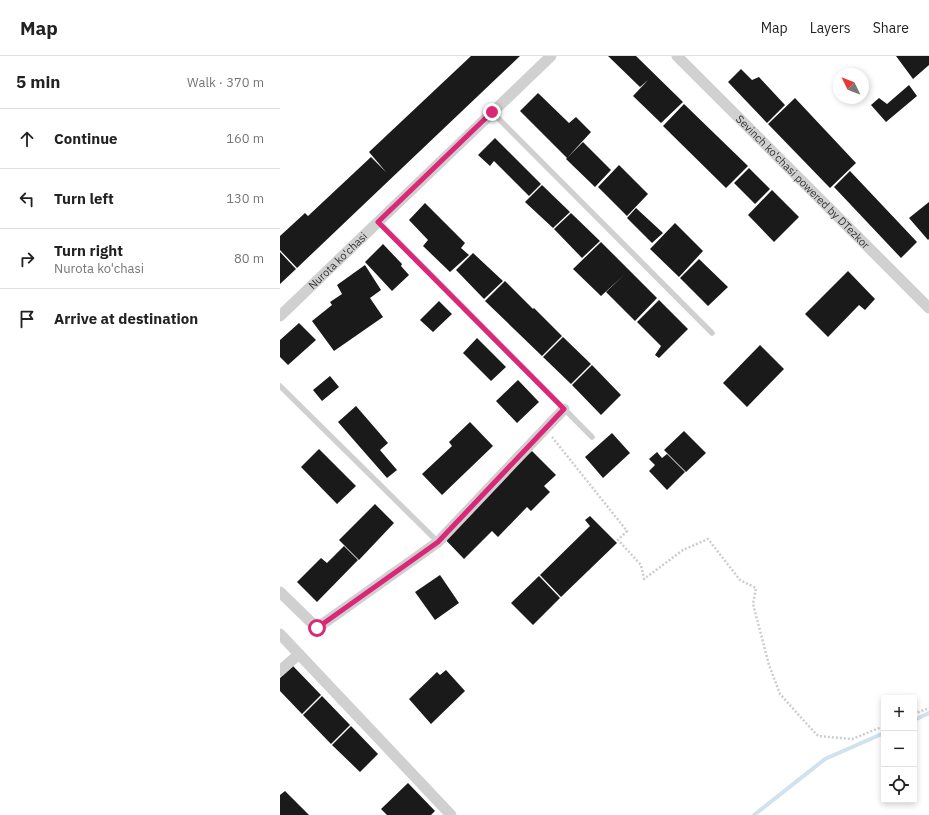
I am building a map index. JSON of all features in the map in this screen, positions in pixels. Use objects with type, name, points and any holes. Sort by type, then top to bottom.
[{"type":"street","name":"Nurota ko'chasi","points":[[280,316],[551,56]]},
{"type":"street","name":"Sevinch ko'chasi powered by DTezkor","points":[[677,56],[929,308]]},
{"type":"street","points":[[280,592],[317,628],[438,542],[564,409]]},
{"type":"street","points":[[280,634],[451,815]]},
{"type":"street","points":[[280,671],[298,654]]},
{"type":"lane","points":[[492,112],[712,333]]},
{"type":"lane","points":[[378,222],[592,437]]},
{"type":"lane","points":[[280,386],[438,542]]},
{"type":"path","points":[[545,429],[627,531],[618,540],[641,565],[644,579],[683,550],[708,539],[740,580],[756,588],[753,604],[769,665],[780,694],[818,736],[852,739],[881,727]]},
{"type":"path","points":[[917,713],[929,708]]},
{"type":"building","points":[[471,56],[520,56],[297,268],[280,250],[280,236],[305,213],[308,216],[371,157],[386,172],[369,152]]},
{"type":"building","points":[[608,56],[636,56],[683,102],[661,123],[633,96],[648,80],[640,87]]},
{"type":"building","points":[[896,56],[929,56],[929,65],[913,79]]},
{"type":"building","points":[[741,69],[752,80],[759,77],[785,105],[767,123],[728,82]]},
{"type":"building","points":[[909,85],[917,96],[886,122],[871,105],[879,98],[887,104]]},
{"type":"building","points":[[538,93],[569,123],[576,117],[591,132],[567,158],[520,111]]},
{"type":"building","points":[[795,98],[856,163],[830,188],[768,124]]},
{"type":"building","points":[[684,104],[748,166],[726,188],[663,126]]},
{"type":"building","points":[[495,138],[541,184],[529,196],[494,161],[490,166],[478,155]]},
{"type":"building","points":[[583,142],[611,170],[595,187],[566,159]]},
{"type":"building","points":[[619,165],[648,194],[627,216],[598,187]]},
{"type":"building","points":[[749,168],[770,189],[755,204],[734,183]]},
{"type":"building","points":[[850,171],[917,242],[901,258],[834,187]]},
{"type":"building","points":[[542,185],[570,212],[553,228],[525,202]]},
{"type":"building","points":[[772,190],[799,217],[774,242],[748,215]]},
{"type":"building","points":[[929,202],[929,239],[928,240],[909,218]]},
{"type":"building","points":[[425,203],[465,243],[461,248],[469,255],[450,272],[423,246],[428,240],[409,220]]},
{"type":"building","points":[[636,208],[663,233],[652,243],[627,218]]},
{"type":"building","points":[[571,213],[600,241],[582,258],[554,229]]},
{"type":"building","points":[[675,223],[703,251],[679,277],[650,249]]},
{"type":"building","points":[[601,242],[657,298],[635,321],[606,292],[624,275],[601,296],[573,269]]},
{"type":"building","points":[[383,244],[402,264],[401,266],[409,275],[392,291],[365,262]]},
{"type":"building","points":[[280,252],[296,269],[280,284]]},
{"type":"building","points":[[473,253],[503,281],[484,299],[456,270]]},
{"type":"building","points":[[699,259],[728,287],[708,306],[680,278]]},
{"type":"building","points":[[365,265],[381,290],[370,298],[383,317],[334,351],[312,321],[332,305],[330,302],[342,294],[337,285]]},
{"type":"building","points":[[848,271],[875,299],[865,310],[859,305],[828,337],[805,314]]},
{"type":"building","points":[[505,281],[562,336],[542,356],[485,301]]},
{"type":"building","points":[[659,300],[688,329],[659,358],[655,355],[661,346],[637,322]]},
{"type":"building","points":[[439,301],[452,314],[433,332],[420,320]]},
{"type":"building","points":[[299,323],[316,340],[288,365],[280,357],[280,340]]},
{"type":"building","points":[[563,337],[591,364],[571,384],[543,357]]},
{"type":"building","points":[[477,338],[506,367],[491,381],[463,353]]},
{"type":"building","points":[[760,345],[784,369],[747,407],[723,383]]},
{"type":"building","points":[[592,365],[621,395],[601,415],[572,385]]},
{"type":"building","points":[[330,376],[339,387],[322,401],[313,390]]},
{"type":"building","points":[[518,380],[539,402],[517,423],[496,401]]},
{"type":"building","points":[[356,406],[388,443],[380,450],[397,470],[387,478],[338,422]]},
{"type":"building","points":[[470,422],[493,446],[442,495],[422,474],[452,446],[449,442]]},
{"type":"building","points":[[684,431],[706,453],[686,472],[664,450]]},
{"type":"building","points":[[612,433],[630,453],[603,478],[585,457]]},
{"type":"building","points":[[319,449],[356,486],[337,504],[301,467]]},
{"type":"building","points":[[532,451],[556,475],[544,486],[550,492],[531,511],[527,507],[498,537],[492,531],[464,559],[440,534]]},
{"type":"building","points":[[657,452],[662,458],[667,454],[685,472],[667,490],[649,471],[655,465],[649,459]]},
{"type":"building","points":[[375,504],[394,523],[359,560],[339,540]]},
{"type":"building","points":[[590,516],[617,543],[561,597],[540,575],[590,526],[585,520]]},
{"type":"building","points":[[344,546],[358,560],[317,602],[297,582],[321,558],[327,563]]},
{"type":"building","points":[[440,575],[459,603],[435,620],[415,592]]},
{"type":"building","points":[[539,576],[560,598],[533,625],[511,603]]},
{"type":"building","points":[[293,666],[321,695],[302,714],[280,691],[280,678]]},
{"type":"building","points":[[446,670],[465,691],[431,724],[409,699],[437,672],[440,675]]},
{"type":"building","points":[[322,696],[350,725],[331,744],[303,715]]},
{"type":"building","points":[[351,726],[378,754],[360,772],[332,745]]},
{"type":"building","points":[[408,783],[435,811],[431,815],[387,815],[381,809]]},
{"type":"building","points":[[285,791],[309,815],[280,815],[280,795]]},
{"type":"waterway","points":[[917,719],[929,713]]},
{"type":"waterway","points":[[754,815],[825,759],[881,734]]},
{"type":"route","points":[[317,628],[438,542],[564,409],[378,222],[492,112]]}]
